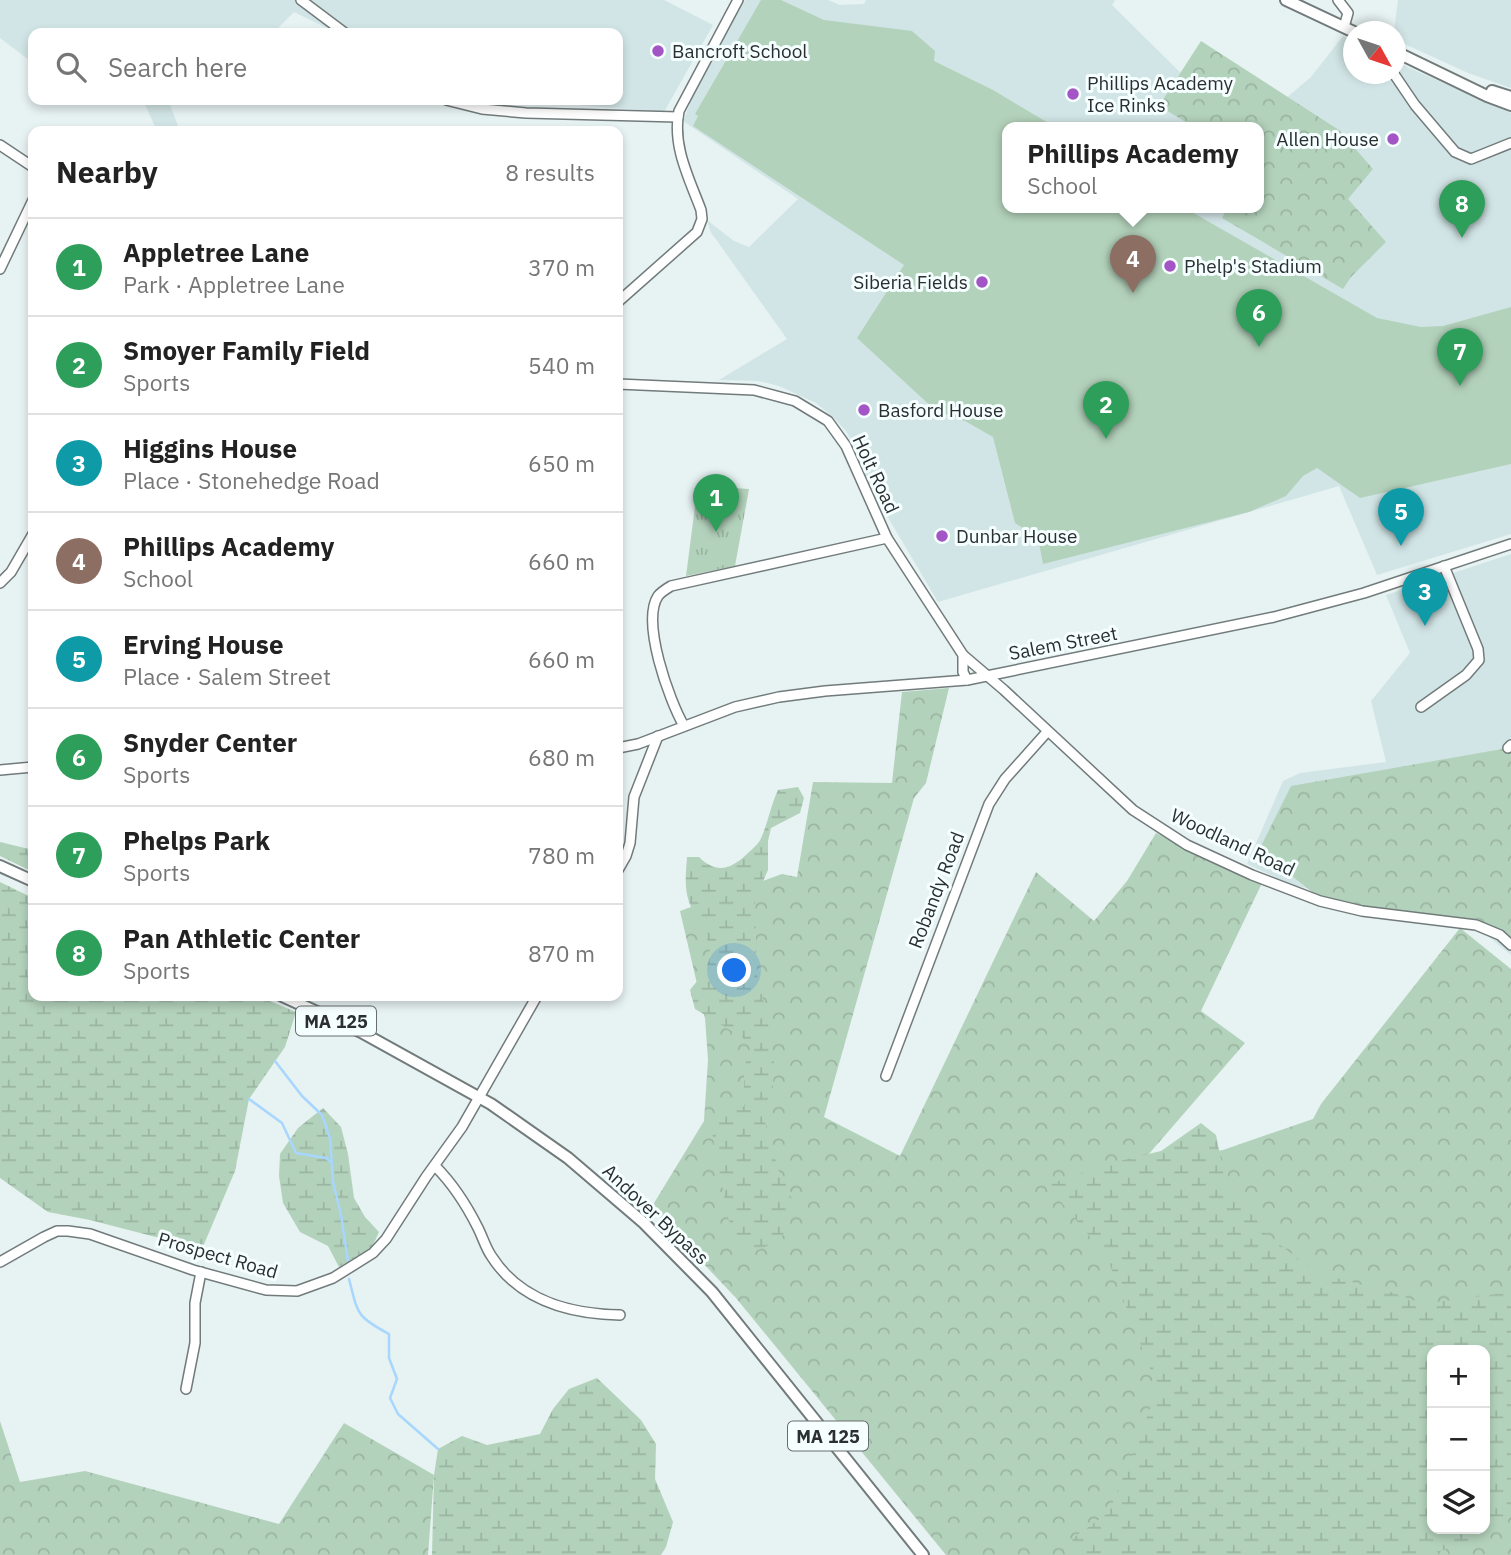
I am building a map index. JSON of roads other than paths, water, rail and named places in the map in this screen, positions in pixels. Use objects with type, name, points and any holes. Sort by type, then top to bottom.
[{"type":"main road","points":[[1290,1],[1343,27]]},
{"type":"main road","points":[[1406,57],[1511,105]]},
{"type":"main road","points":[[1449,78],[1511,97]]},
{"type":"main road","points":[[0,866],[28,879]]},
{"type":"main road","name":"Andover Bypass","points":[[293,1001],[361,1032],[479,1097],[568,1158],[667,1244],[712,1292],[923,1555]]},
{"type":"street","points":[[302,0],[338,28]]},
{"type":"street","points":[[623,298],[697,232],[702,219],[701,210],[678,143],[678,117],[738,0]]},
{"type":"street","points":[[1338,0],[1348,13],[1348,21]]},
{"type":"street","points":[[1401,84],[1455,152],[1471,159],[1511,143]]},
{"type":"street","points":[[466,105],[526,113],[678,117]]},
{"type":"street","points":[[0,145],[28,164]]},
{"type":"street","points":[[0,269],[28,210]]},
{"type":"street","name":"Holt Road","points":[[623,384],[738,388],[795,401],[828,421],[851,457],[887,538],[962,655],[986,676]]},
{"type":"street","points":[[684,726],[659,663],[652,618],[653,608],[661,592],[671,586],[887,538]]},
{"type":"street","points":[[0,583],[28,542]]},
{"type":"street","name":"Salem Street","points":[[623,747],[639,744],[735,707],[779,698],[825,691],[967,680],[1274,617],[1364,593],[1511,544]]},
{"type":"street","points":[[1421,707],[1466,675],[1479,660],[1478,649],[1444,566]]},
{"type":"street","name":"Holt Road","points":[[962,655],[963,672],[967,680]]},
{"type":"street","name":"Woodland Road","points":[[986,676],[1133,810],[1187,845],[1320,901],[1362,911],[1476,925],[1500,935],[1511,945]]},
{"type":"street","name":"Robandy Road","points":[[886,1076],[989,804],[1004,779],[1047,732]]},
{"type":"street","points":[[623,861],[630,843],[634,797],[658,736]]},
{"type":"street","points":[[0,770],[28,767]]},
{"type":"street","name":"Prospect Road","points":[[0,1262],[57,1231],[68,1231],[90,1234],[201,1272],[267,1290],[298,1291],[322,1283],[379,1248],[462,1128],[534,1001]]},
{"type":"street","points":[[435,1166],[453,1183],[493,1259],[515,1282],[540,1299],[565,1308],[589,1315],[620,1315]]},
{"type":"street","points":[[186,1390],[195,1343],[195,1303],[201,1272]]},
{"type":"waterway","points":[[275,1061],[302,1096],[322,1115],[330,1138],[333,1182],[348,1261]]},
{"type":"waterway","points":[[249,1099],[282,1123],[296,1153],[326,1158],[331,1162]]},
{"type":"waterway","points":[[349,1279],[360,1313],[370,1323],[389,1334],[389,1358],[397,1379],[390,1398],[398,1414],[438,1449]]},
{"type":"place","name":"Bancroft School","points":[[658,51]]},
{"type":"place","name":"Phillips Academy Ice Rinks","points":[[1073,94]]},
{"type":"place","name":"Allen House","points":[[1393,139]]},
{"type":"place","name":"Pan Athletic Center","points":[[1462,238]]},
{"type":"place","name":"Phelp's Stadium","points":[[1170,266]]},
{"type":"place","name":"Siberia Fields","points":[[982,282]]},
{"type":"place","name":"Phillips Academy","points":[[1133,293]]},
{"type":"place","name":"Snyder Center","points":[[1259,347]]},
{"type":"place","name":"Phelps Park","points":[[1460,386]]},
{"type":"place","name":"Basford House","points":[[864,410]]},
{"type":"place","name":"Smoyer Family Field","points":[[1106,439]]},
{"type":"place","name":"Appletree Lane","points":[[716,532]]},
{"type":"place","name":"Dunbar House","points":[[942,536]]},
{"type":"place","name":"Erving House","points":[[1401,546]]},
{"type":"place","name":"Higgins House","points":[[1425,626]]}]
